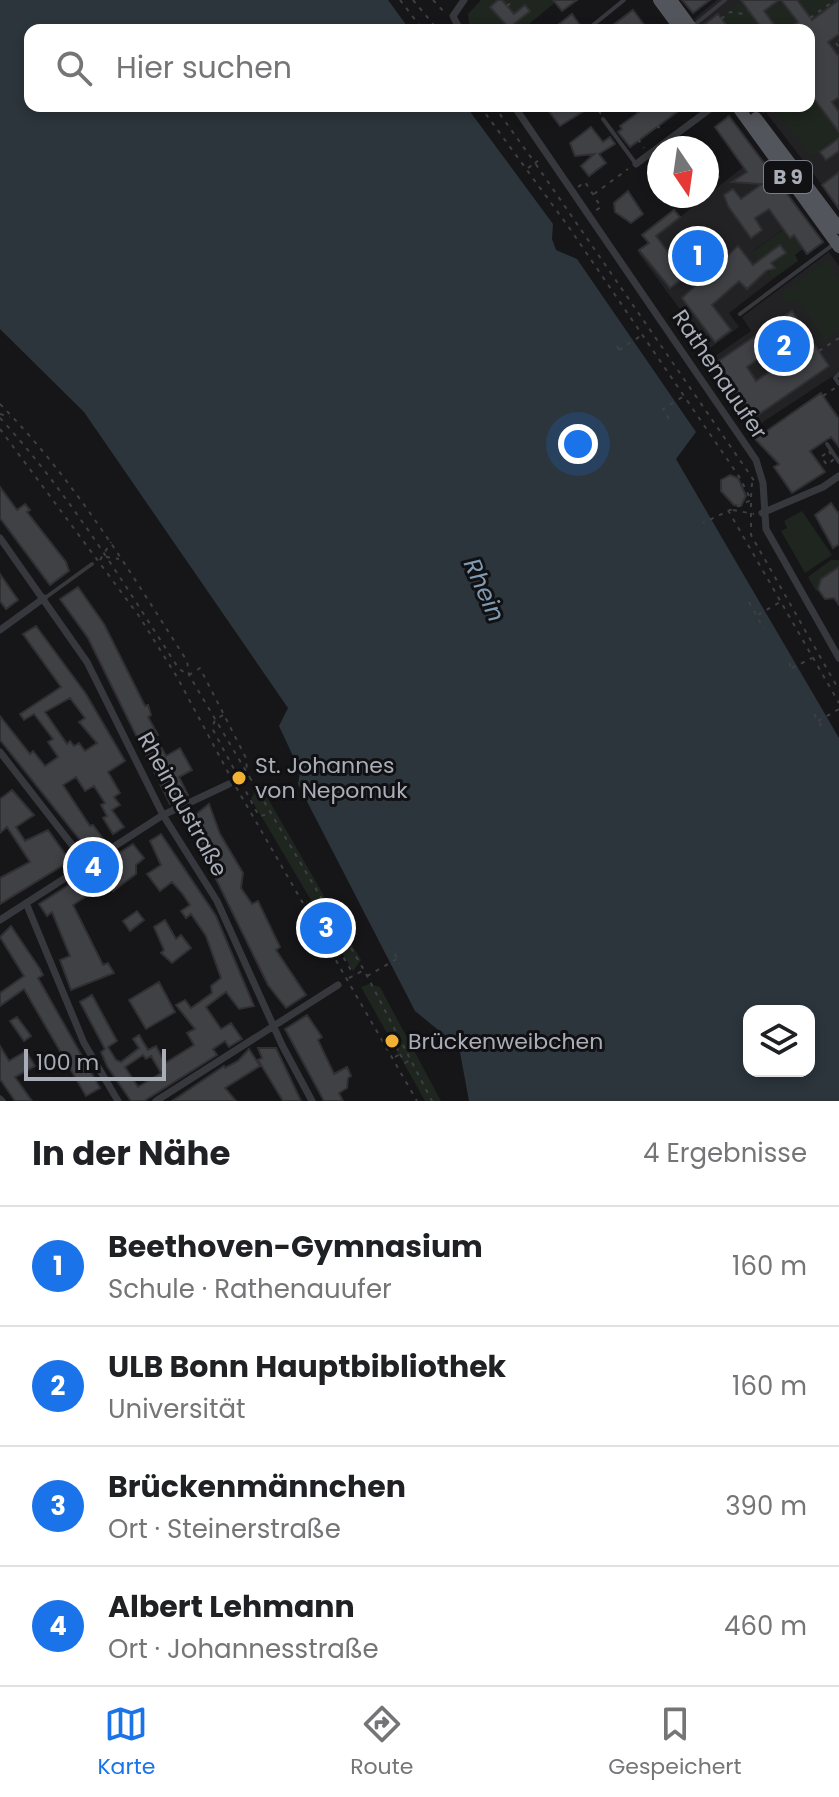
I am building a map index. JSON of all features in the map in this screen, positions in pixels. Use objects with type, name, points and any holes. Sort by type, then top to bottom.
[{"type":"main road","points":[[659,0],[683,24]]},
{"type":"main road","points":[[671,0],[685,24]]},
{"type":"main road","name":"B 9","points":[[741,112],[837,245]]},
{"type":"main road","name":"B 9","points":[[752,112],[839,228]]},
{"type":"street","points":[[456,24],[451,16],[464,0]]},
{"type":"street","name":"Rathenauufer","points":[[518,112],[740,434],[760,468],[763,483],[759,513]]},
{"type":"street","points":[[673,136],[706,112]]},
{"type":"street","points":[[636,164],[647,156]]},
{"type":"street","points":[[839,476],[823,487],[759,513],[839,658]]},
{"type":"street","name":"Rheinaustraße","points":[[0,538],[87,662],[163,815],[217,901],[273,1027],[312,1101]]},
{"type":"street","points":[[0,630],[44,598]]},
{"type":"street","points":[[0,752],[86,863]]},
{"type":"street","points":[[0,920],[163,815],[231,783]]},
{"type":"street","points":[[26,903],[84,1043],[118,1101]]},
{"type":"street","points":[[156,1101],[338,985]]},
{"type":"lane","points":[[594,24],[624,0]]},
{"type":"lane","points":[[694,24],[725,0]]},
{"type":"lane","points":[[603,119],[636,164]]},
{"type":"lane","points":[[740,314],[837,245]]},
{"type":"lane","points":[[839,374],[835,378],[839,384]]},
{"type":"lane","points":[[827,444],[839,462]]},
{"type":"lane","points":[[44,598],[92,564]]},
{"type":"path","points":[[400,0],[418,24]]},
{"type":"path","points":[[413,0],[433,24]]},
{"type":"path","points":[[433,0],[451,16]]},
{"type":"path","points":[[507,6],[514,0]]},
{"type":"path","points":[[810,18],[835,0]]},
{"type":"path","points":[[721,19],[730,12],[744,14],[748,11]]},
{"type":"path","points":[[830,35],[839,47]]},
{"type":"path","points":[[484,112],[685,395],[751,500]]},
{"type":"path","points":[[498,112],[752,481],[751,535],[839,690]]},
{"type":"path","points":[[657,125],[665,136]]},
{"type":"path","points":[[638,139],[647,151]]},
{"type":"path","points":[[527,169],[548,154]]},
{"type":"path","points":[[593,195],[621,174]]},
{"type":"path","points":[[580,185],[585,182],[601,207],[597,210]]},
{"type":"path","points":[[617,346],[620,352],[643,334]]},
{"type":"path","points":[[819,351],[839,338]]},
{"type":"path","points":[[823,396],[839,384]]},
{"type":"path","points":[[669,419],[663,409],[685,395]]},
{"type":"path","points":[[0,404],[111,542],[187,661],[189,675],[364,970],[432,1101]]},
{"type":"path","points":[[0,416],[12,417]]},
{"type":"path","points":[[0,416],[105,557],[179,669],[189,675]]},
{"type":"path","points":[[0,429],[100,560],[177,677],[226,769]]},
{"type":"path","points":[[752,481],[763,483]]},
{"type":"path","points":[[706,530],[702,523],[728,509],[742,508],[751,500]]},
{"type":"path","points":[[728,509],[759,513]]},
{"type":"path","points":[[728,509],[839,703]]},
{"type":"path","points":[[100,560],[105,557],[111,542]]},
{"type":"path","points":[[105,557],[122,559]]},
{"type":"path","points":[[757,615],[780,601]]},
{"type":"path","points":[[749,602],[764,629]]},
{"type":"path","points":[[789,663],[793,670],[813,657]]},
{"type":"path","points":[[189,675],[200,668],[246,758],[247,773]]},
{"type":"path","points":[[199,692],[210,686]]},
{"type":"path","points":[[207,706],[217,700]]},
{"type":"path","points":[[818,721],[839,709]]},
{"type":"path","points":[[814,714],[823,729]]},
{"type":"path","points":[[224,715],[215,720],[212,728],[259,816],[272,814]]},
{"type":"path","points":[[239,778],[242,767]]},
{"type":"path","points":[[231,783],[247,773]]},
{"type":"path","points":[[239,778],[252,780]]},
{"type":"path","points":[[239,792],[417,1101]]},
{"type":"path","points":[[340,929],[333,940],[354,975]]},
{"type":"path","points":[[395,954],[400,964]]},
{"type":"path","points":[[367,976],[397,959]]},
{"type":"path","points":[[348,979],[364,970]]},
{"type":"path","points":[[402,1042],[396,1046],[400,1054],[405,1063],[412,1060]]},
{"type":"path","points":[[394,1057],[400,1054]]},
{"type":"shaded area","points":[[481,0],[558,0],[529,24],[469,24],[468,14]]},
{"type":"shaded area","points":[[717,0],[839,0],[839,172],[822,185],[766,112],[815,112],[815,24],[698,24],[694,19]]},
{"type":"shaded area","points":[[740,0],[744,0],[742,2],[758,24],[726,24],[721,18]]},
{"type":"shaded area","points":[[779,0],[798,22],[774,24],[764,11]]},
{"type":"shaded area","points":[[797,0],[838,0],[812,20]]},
{"type":"shaded area","points":[[815,100],[839,132],[839,138],[811,157],[777,113],[794,112],[797,116],[802,112],[815,112]]},
{"type":"shaded area","points":[[757,156],[800,217],[753,251],[773,279],[729,313],[739,327],[709,349],[637,251],[691,208],[719,208],[719,186]]},
{"type":"shaded area","points":[[784,229],[791,237],[794,235],[804,248],[795,255],[798,261],[773,279],[768,273],[774,267],[766,256],[759,261],[752,252]]},
{"type":"shaded area","points":[[829,252],[839,266],[839,372],[754,428],[708,361],[751,331],[742,317]]},
{"type":"shaded area","points":[[827,259],[839,277],[839,332],[825,341],[797,299],[788,305],[781,294]]},
{"type":"shaded area","points":[[802,511],[832,555],[805,573],[781,531],[787,528],[784,521]]},
{"type":"shaded area","points":[[831,560],[839,560],[839,569],[822,577],[821,588],[816,591],[808,577]]},
{"type":"shaded area","points":[[259,783],[361,960],[353,971],[251,799]]},
{"type":"shaded area","points":[[369,984],[380,987],[441,1101],[425,1101],[361,987]]},
{"type":"water","name":"Rhein","points":[[0,0],[388,0],[406,24],[24,24],[24,112],[470,112],[553,224],[552,239],[556,250],[577,259],[696,432],[676,459],[839,738],[839,1101],[469,1101],[459,1047],[415,1011],[298,784],[300,771],[279,726],[288,708],[84,412],[0,329]]},
{"type":"building","points":[[502,0],[514,14],[525,5],[530,11],[514,24],[505,24],[490,7]]},
{"type":"building","points":[[553,0],[577,0],[562,11]]},
{"type":"building","points":[[682,0],[710,0],[693,13]]},
{"type":"building","points":[[741,0],[779,0],[764,11],[774,24],[759,24]]},
{"type":"building","points":[[781,0],[797,0],[812,20],[839,0],[839,34],[828,42],[839,57],[839,97],[832,102],[839,112],[839,132],[815,100],[815,24],[795,24],[798,22]]},
{"type":"building","points":[[633,10],[644,24],[614,24]]},
{"type":"building","points":[[572,14],[579,24],[559,24]]},
{"type":"building","points":[[718,14],[726,24],[705,24]]},
{"type":"building","points":[[550,112],[582,112],[560,126]]},
{"type":"building","points":[[639,112],[677,112],[630,147],[618,132],[622,129],[620,126]]},
{"type":"building","points":[[729,116],[823,242],[807,254],[794,235],[790,238],[769,209],[755,218],[762,230],[751,238],[728,206],[724,195],[733,189],[741,199],[762,184],[732,182],[747,172],[715,127]]},
{"type":"building","points":[[591,127],[603,142],[610,137],[615,144],[599,154],[606,163],[589,176],[581,166],[594,154],[575,156],[570,143]]},
{"type":"building","points":[[839,138],[839,151],[826,160],[820,152]]},
{"type":"building","points":[[839,172],[839,209],[822,185]]},
{"type":"building","points":[[628,191],[643,214],[631,223],[615,212],[614,203]]},
{"type":"building","points":[[674,210],[680,217],[656,236],[686,276],[670,288],[639,250],[649,243],[642,235]]},
{"type":"building","points":[[780,245],[786,253],[771,263],[775,268],[766,271],[747,289],[739,281],[712,305],[731,330],[715,342],[682,298],[738,246],[753,265]]},
{"type":"building","points":[[792,311],[829,366],[755,417],[717,362]],"holes":[[[765,354],[775,368],[756,381],[747,367]]]},
{"type":"building","points":[[821,393],[839,419],[839,447],[831,437],[810,451],[825,472],[792,493],[774,467],[779,464],[755,439]]},
{"type":"building","points":[[730,475],[738,478],[746,496],[741,506],[734,505],[721,491],[721,480]]},
{"type":"building","points":[[0,487],[17,510],[25,504],[30,510],[27,512],[66,562],[69,571],[50,585],[0,518]]},
{"type":"building","points":[[831,503],[839,514],[839,544],[833,548],[815,515]]},
{"type":"building","points":[[839,567],[839,605],[834,598],[825,599],[818,589],[821,579]]},
{"type":"building","points":[[0,574],[18,600],[6,609],[0,601]]},
{"type":"building","points":[[78,587],[104,624],[145,706],[148,705],[151,715],[148,717],[166,756],[180,748],[192,770],[179,777],[188,795],[170,804],[88,638],[60,599]]},
{"type":"building","points":[[36,626],[86,694],[125,761],[108,772],[120,793],[114,797],[120,805],[112,810],[124,827],[113,834],[103,818],[107,816],[101,805],[105,803],[94,786],[85,791],[76,777],[63,785],[90,826],[93,825],[104,840],[88,850],[0,740],[0,716],[30,754],[33,751],[45,766],[58,757],[48,742],[53,739],[34,714],[24,720],[20,714],[61,687],[23,634]],"holes":[[[70,698],[85,718],[79,722],[97,743],[85,751],[79,743],[74,746],[70,741],[67,744],[45,712]]]},
{"type":"building","points":[[12,790],[34,815],[16,827],[25,841],[48,830],[70,861],[0,904],[0,878],[30,862],[7,827],[0,833],[0,799]]},
{"type":"building","points":[[209,804],[220,834],[243,873],[241,888],[252,904],[258,901],[280,947],[276,950],[306,995],[286,1008],[268,985],[215,877],[221,874],[197,835],[191,838],[186,828],[192,825],[189,820]]},
{"type":"building","points":[[161,834],[216,916],[254,1006],[239,1009],[226,992],[206,1007],[221,1029],[231,1023],[242,1039],[229,1047],[225,1041],[213,1049],[217,1055],[144,1101],[131,1101],[107,1066],[101,1052],[105,1049],[80,1002],[92,995],[117,1041],[108,1047],[116,1060],[121,1062],[139,1048],[133,1039],[139,1035],[148,1050],[156,1046],[165,1063],[194,1045],[187,1033],[195,1029],[176,1005],[185,1000],[191,1008],[212,993],[211,986],[221,978],[206,936],[191,914],[186,918],[181,911],[190,905],[182,893],[172,882],[160,891],[147,874],[161,865],[150,841]],"holes":[[[143,1055],[146,1059],[151,1056],[161,1073],[138,1087],[125,1067]]]},
{"type":"building","points":[[133,844],[144,858],[136,865],[136,874],[113,891],[105,877],[88,889],[91,893],[73,905],[103,965],[108,963],[114,973],[71,990],[60,960],[70,956],[52,912],[47,916],[39,904]]},
{"type":"building","points":[[137,911],[144,920],[130,931],[123,921]]},
{"type":"building","points":[[165,920],[176,939],[181,935],[191,948],[172,963],[161,953],[164,950],[154,927]]},
{"type":"building","points":[[11,926],[40,969],[43,975],[38,978],[100,1088],[86,1096],[24,989],[0,1006],[0,993],[24,976],[0,937]]},
{"type":"building","points":[[159,982],[175,1012],[146,1029],[129,1000]]},
{"type":"building","points":[[307,1015],[322,1037],[318,1040],[334,1074],[347,1067],[351,1076],[347,1088],[339,1093],[343,1101],[324,1101],[285,1029]]},
{"type":"building","points":[[17,1017],[31,1036],[24,1041],[10,1021]]},
{"type":"building","points":[[0,1046],[9,1061],[26,1051],[35,1066],[15,1077],[32,1101],[15,1101],[0,1079]]},
{"type":"building","points":[[258,1048],[276,1048],[301,1101],[283,1101],[258,1060],[262,1058]]},
{"type":"building","points":[[249,1049],[260,1066],[225,1088],[236,1101],[172,1101],[224,1066],[238,1061]]},
{"type":"place","name":"Beethoven-Gymnasium","points":[[698,256]]},
{"type":"place","name":"ULB Bonn Hauptbibliothek","points":[[784,346]]},
{"type":"place","name":"St. Johannes von Nepomuk","points":[[239,778]]},
{"type":"place","name":"Albert Lehmann","points":[[93,867]]},
{"type":"place","name":"Brückenmännchen","points":[[326,928]]},
{"type":"place","name":"Brückenweibchen","points":[[392,1041]]}]
